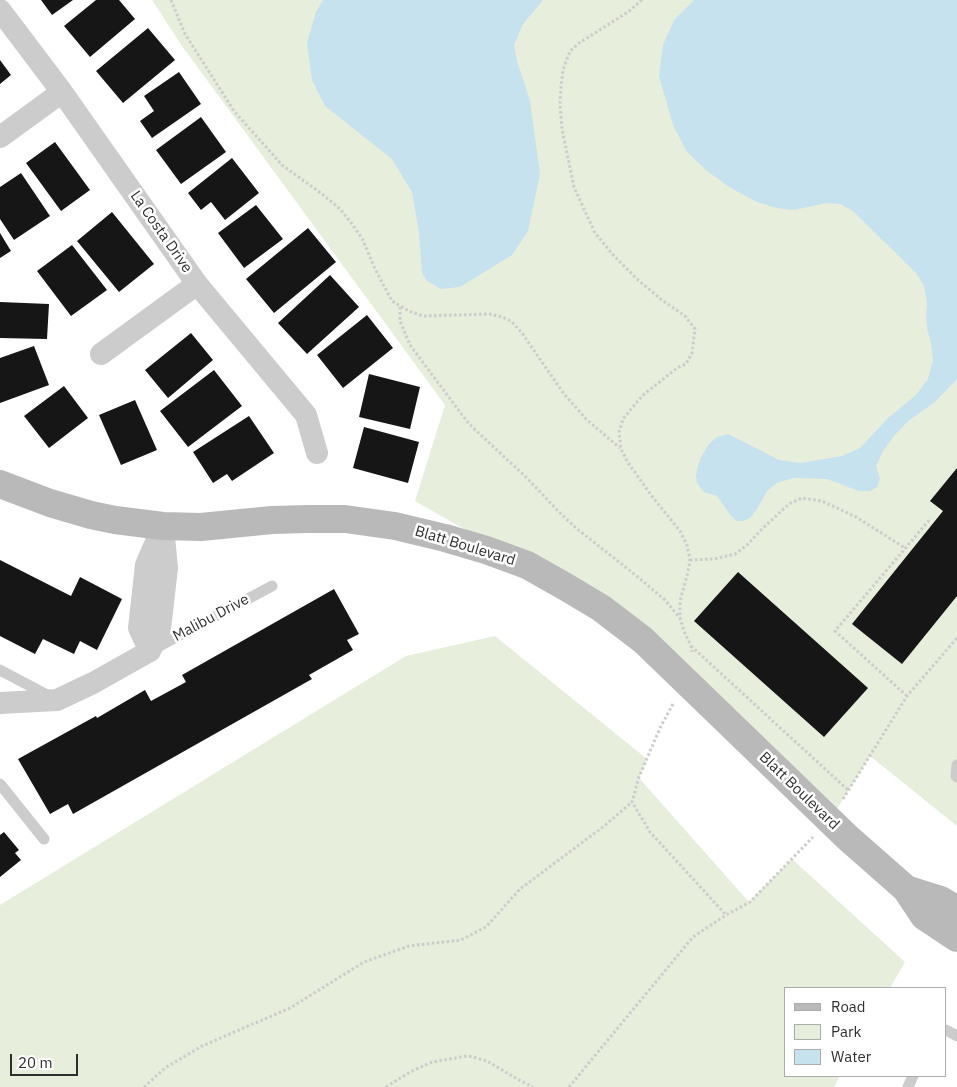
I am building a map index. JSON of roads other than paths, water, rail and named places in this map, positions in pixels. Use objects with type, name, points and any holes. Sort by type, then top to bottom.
[{"type":"street","name":"La Costa Drive","points":[[0,10],[62,92],[197,284],[306,415],[317,453]]},
{"type":"street","points":[[0,137],[62,92]]},
{"type":"street","points":[[101,354],[197,284]]},
{"type":"street","name":"Blatt Boulevard","points":[[0,484],[50,503],[90,515],[163,526],[200,527],[308,518],[345,519],[395,526],[486,550],[526,565],[566,586],[601,608],[643,640],[830,820],[906,889],[924,916],[957,938]]},
{"type":"street","points":[[150,651],[139,628],[146,564],[163,526]]},
{"type":"street","name":"Malibu Drive","points":[[57,700],[93,683],[150,651]]},
{"type":"street","points":[[0,703],[57,700]]},
{"type":"street","name":"Blatt Boulevard","points":[[906,889],[942,900],[957,910]]},
{"type":"lane","name":"Malibu Drive","points":[[150,651],[272,586]]},
{"type":"lane","points":[[0,670],[57,700]]},
{"type":"lane","points":[[957,766],[957,777]]},
{"type":"lane","points":[[0,784],[44,839]]},
{"type":"water","points":[[323,0],[543,0],[523,24],[514,45],[517,61],[530,101],[540,174],[528,231],[512,255],[460,287],[441,289],[427,281],[422,273],[419,233],[412,192],[392,159],[325,106],[312,80],[307,43],[316,12]]},
{"type":"water","points":[[694,0],[957,0],[957,379],[935,402],[908,421],[894,436],[883,451],[876,466],[880,479],[877,487],[870,491],[859,491],[827,479],[793,478],[777,483],[767,491],[750,518],[743,521],[737,521],[731,516],[717,496],[704,492],[697,483],[696,477],[700,459],[709,444],[717,437],[728,434],[779,460],[800,463],[842,456],[860,448],[888,418],[916,395],[928,379],[933,360],[927,328],[927,303],[924,286],[916,273],[853,211],[840,204],[827,203],[794,210],[776,208],[757,202],[729,187],[706,170],[687,152],[673,125],[659,76],[663,45],[674,20]]}]
